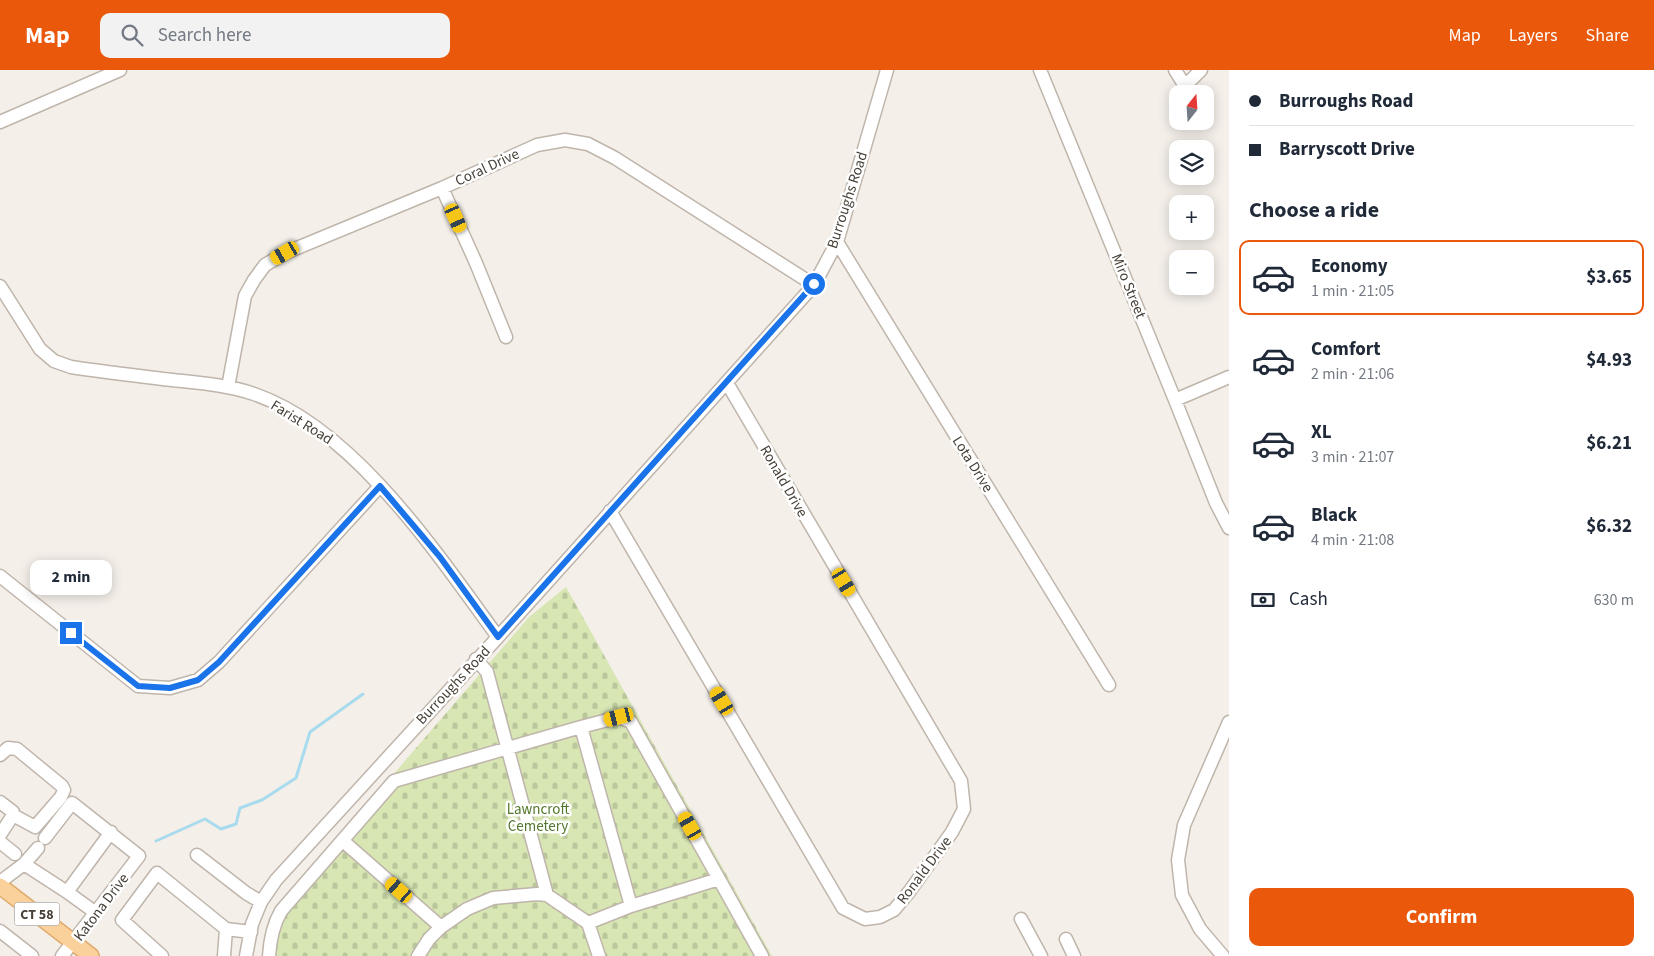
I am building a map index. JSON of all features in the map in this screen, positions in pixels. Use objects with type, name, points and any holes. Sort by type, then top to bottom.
[{"type":"main road","name":"CT 58","points":[[1,889],[91,956]]},
{"type":"street","points":[[0,122],[120,70]]},
{"type":"street","name":"Burroughs Road","points":[[246,956],[251,932],[261,902],[276,880],[498,637],[814,284],[836,242],[887,70]]},
{"type":"street","name":"Miro Street","points":[[1040,70],[1176,400],[1216,503],[1229,528]]},
{"type":"street","points":[[1175,70],[1185,86],[1201,70]]},
{"type":"street","name":"Coral Drive","points":[[228,387],[245,296],[265,265],[285,253],[442,188],[537,145],[565,140],[588,144],[615,158],[814,284]]},
{"type":"street","points":[[442,188],[476,263],[506,337]]},
{"type":"street","name":"Lota Drive","points":[[836,242],[1109,685]]},
{"type":"street","name":"Farist Road","points":[[0,286],[40,350],[54,361],[71,367],[228,387],[281,405],[304,419],[344,449],[380,486],[440,557],[498,637]]},
{"type":"street","points":[[1176,400],[1229,377]]},
{"type":"street","name":"Ronald Drive","points":[[610,512],[843,908],[865,919],[880,917],[894,910],[952,832],[964,809],[961,781],[727,383]]},
{"type":"street","points":[[0,576],[138,686],[170,688],[198,680],[219,662],[380,486]]},
{"type":"street","points":[[476,659],[487,672],[547,895]]},
{"type":"street","points":[[269,956],[270,944],[281,911],[394,781],[619,717],[631,722],[762,956]]},
{"type":"street","points":[[1223,956],[1200,929],[1182,895],[1178,860],[1184,825],[1229,722]]},
{"type":"street","points":[[581,727],[631,906]]},
{"type":"street","points":[[0,741],[3,744],[0,748]]},
{"type":"street","points":[[0,754],[8,748],[17,750],[62,786],[64,790],[61,797],[35,826],[13,816],[12,812],[0,802]]},
{"type":"street","points":[[1,889],[19,859],[42,843],[72,803],[111,832],[67,892]]},
{"type":"street","points":[[0,835],[13,816]]},
{"type":"street","name":"Katona Drive","points":[[62,956],[139,856],[111,832]]},
{"type":"street","points":[[343,841],[441,928]]},
{"type":"street","points":[[0,842],[19,859],[96,914]]},
{"type":"street","points":[[198,855],[246,893],[261,902]]},
{"type":"street","points":[[162,956],[122,920],[157,873],[226,929],[251,932]]},
{"type":"street","points":[[588,922],[631,906],[719,879]]},
{"type":"street","points":[[418,956],[430,939],[441,928],[467,909],[493,898],[547,895],[588,922],[599,956]]},
{"type":"street","points":[[1021,919],[1041,956]]},
{"type":"street","points":[[224,956],[226,929]]},
{"type":"street","points":[[0,930],[31,956]]},
{"type":"street","points":[[1066,939],[1074,956]]},
{"type":"green space","name":"Lawncroft Cemetery","points":[[566,587],[772,956],[265,956],[273,914],[529,617]]},
{"type":"waterway","points":[[156,841],[205,819],[221,829],[236,824],[240,808],[262,800],[296,778],[310,732],[363,694]]},
{"type":"route","points":[[71,633],[138,686],[170,688],[198,680],[219,662],[380,486],[440,557],[498,637],[814,284]]}]
